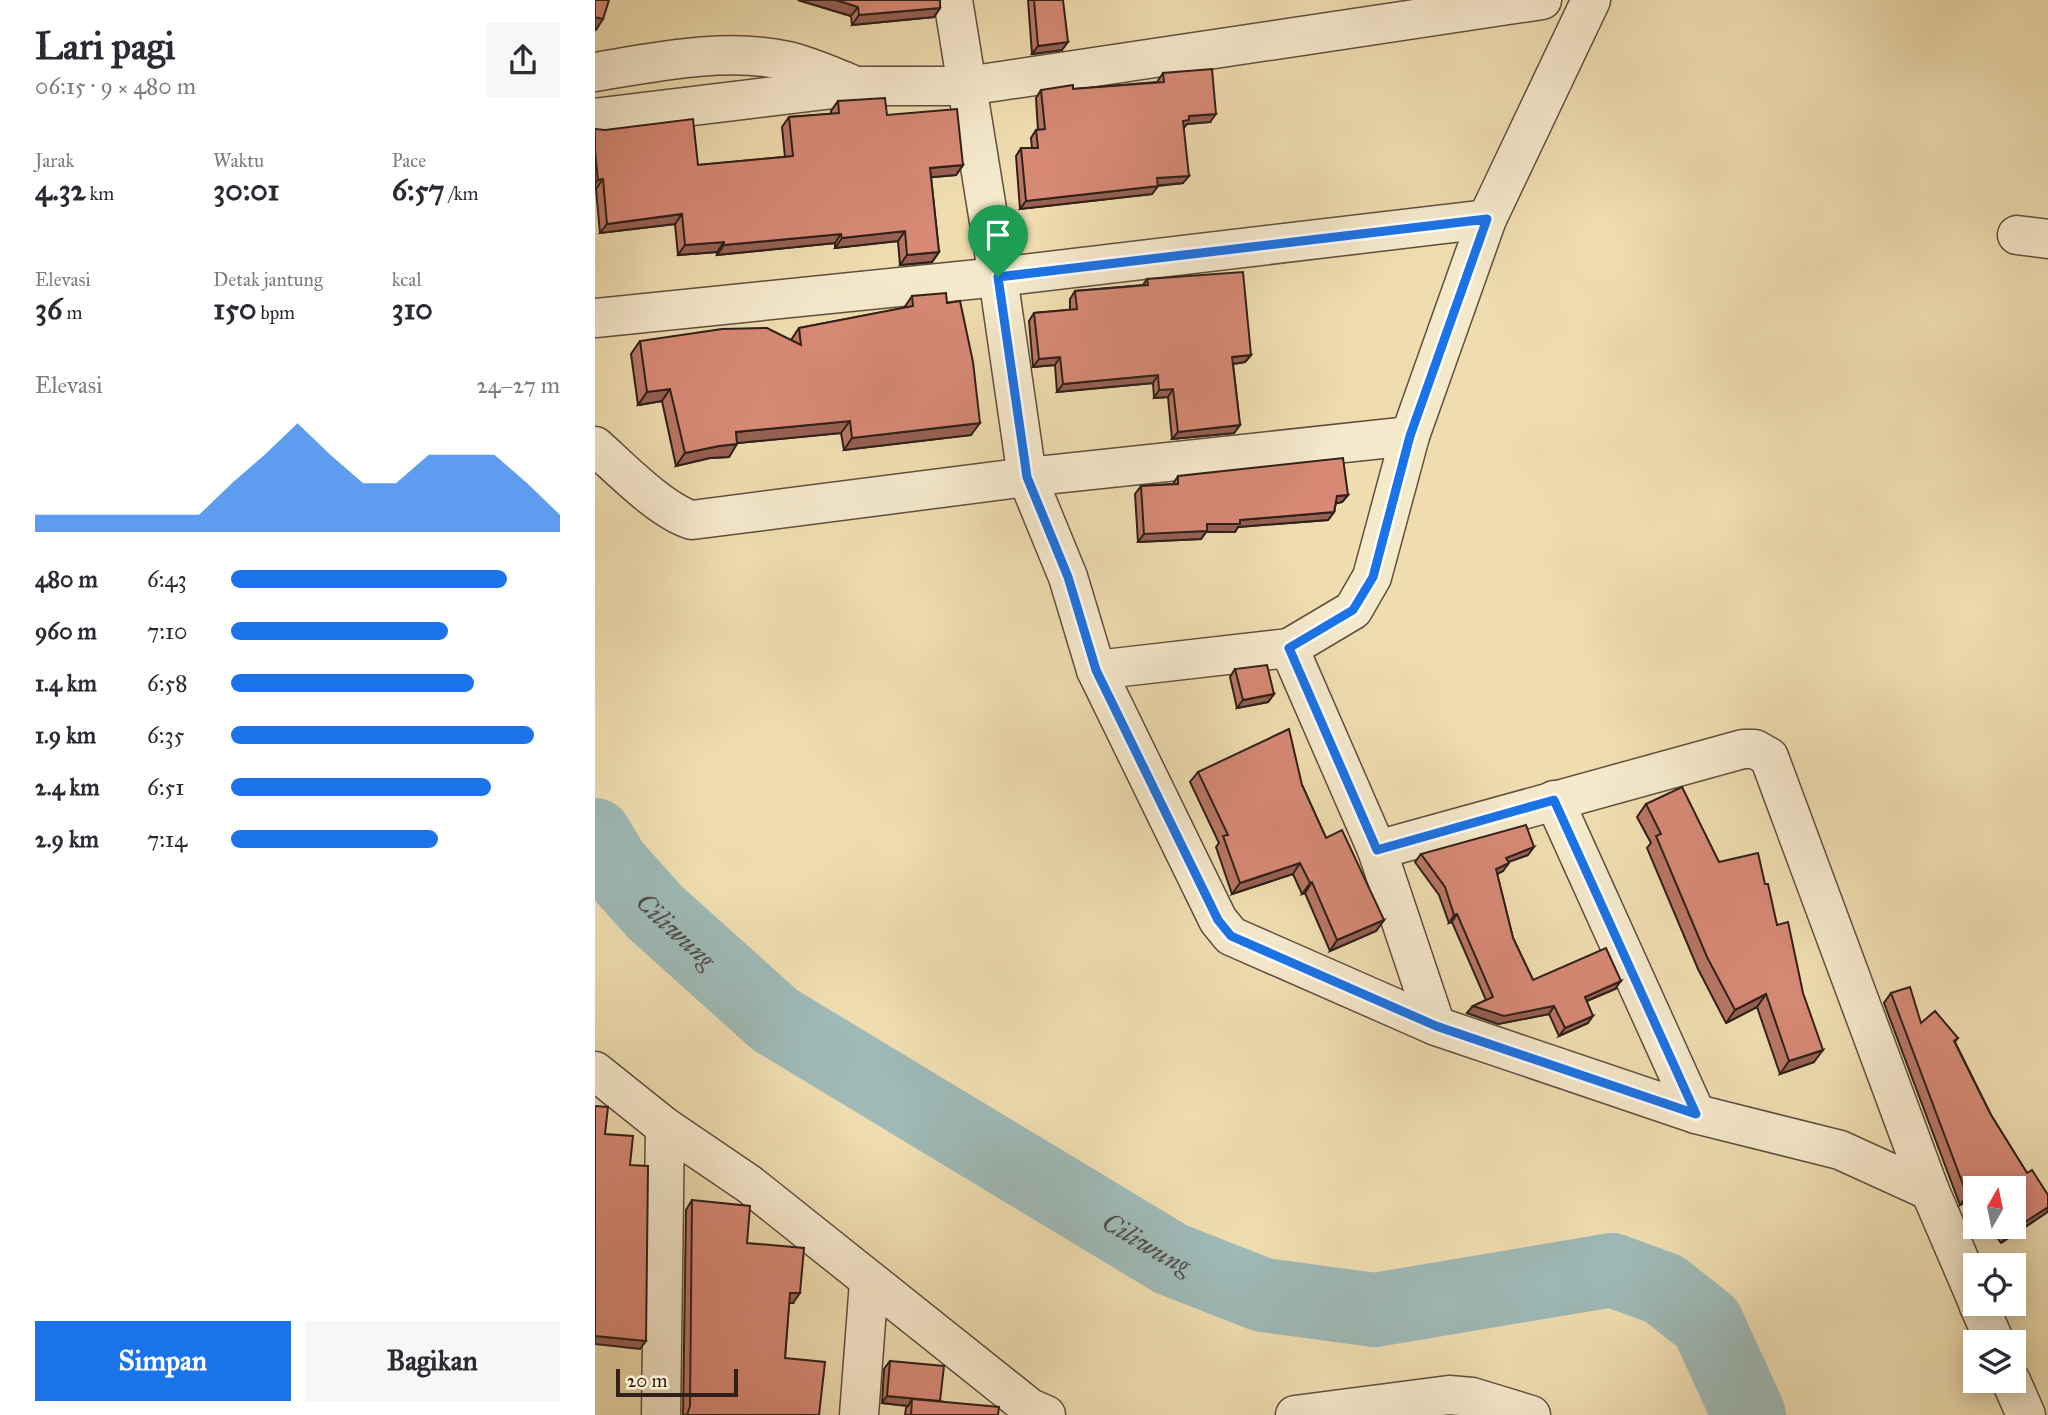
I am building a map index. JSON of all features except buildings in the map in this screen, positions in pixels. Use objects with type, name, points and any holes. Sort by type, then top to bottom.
[{"type":"street","points":[[953,0],[1027,477],[1068,577],[1096,670],[1218,920],[1231,936],[1436,1026],[1696,1114],[1840,1150],[1930,1191]]},
{"type":"street","points":[[595,118],[858,86],[967,86],[1542,0]]},
{"type":"street","points":[[1096,670],[1289,648],[1353,610],[1373,577],[1410,436],[1487,219],[1591,0]]},
{"type":"street","points":[[595,72],[674,58],[758,56],[789,61],[858,86]]},
{"type":"street","points":[[595,318],[998,277],[1487,219]]},
{"type":"street","points":[[595,446],[667,508],[692,520],[1027,477],[1410,436]]},
{"type":"street","points":[[1289,648],[1377,850],[1436,1026]]},
{"type":"street","points":[[1377,850],[1743,749],[1755,749],[1769,757],[1930,1191],[1963,1268]]},
{"type":"street","points":[[1554,800],[1696,1114]]},
{"type":"street","points":[[595,1071],[664,1128],[749,1184],[1036,1413]]},
{"type":"street","points":[[661,1415],[664,1128]]},
{"type":"street","points":[[859,1415],[869,1282]]},
{"type":"street","points":[[2016,1393],[2026,1415]]},
{"type":"street","points":[[1295,1415],[1449,1405],[1472,1398],[1531,1415]]},
{"type":"waterway","name":"Ciliwung","points":[[595,835],[612,864],[655,912],[775,1020],[1171,1259],[1263,1295],[1375,1310],[1612,1270],[1664,1289],[1707,1323],[1749,1415]]},
{"type":"route","points":[[1487,219],[1410,436],[1373,577],[1353,610],[1289,648],[1377,850],[1554,800],[1696,1114],[1436,1026],[1231,936],[1218,920],[1096,670],[1068,577],[1027,477],[998,277],[1487,219]]}]
